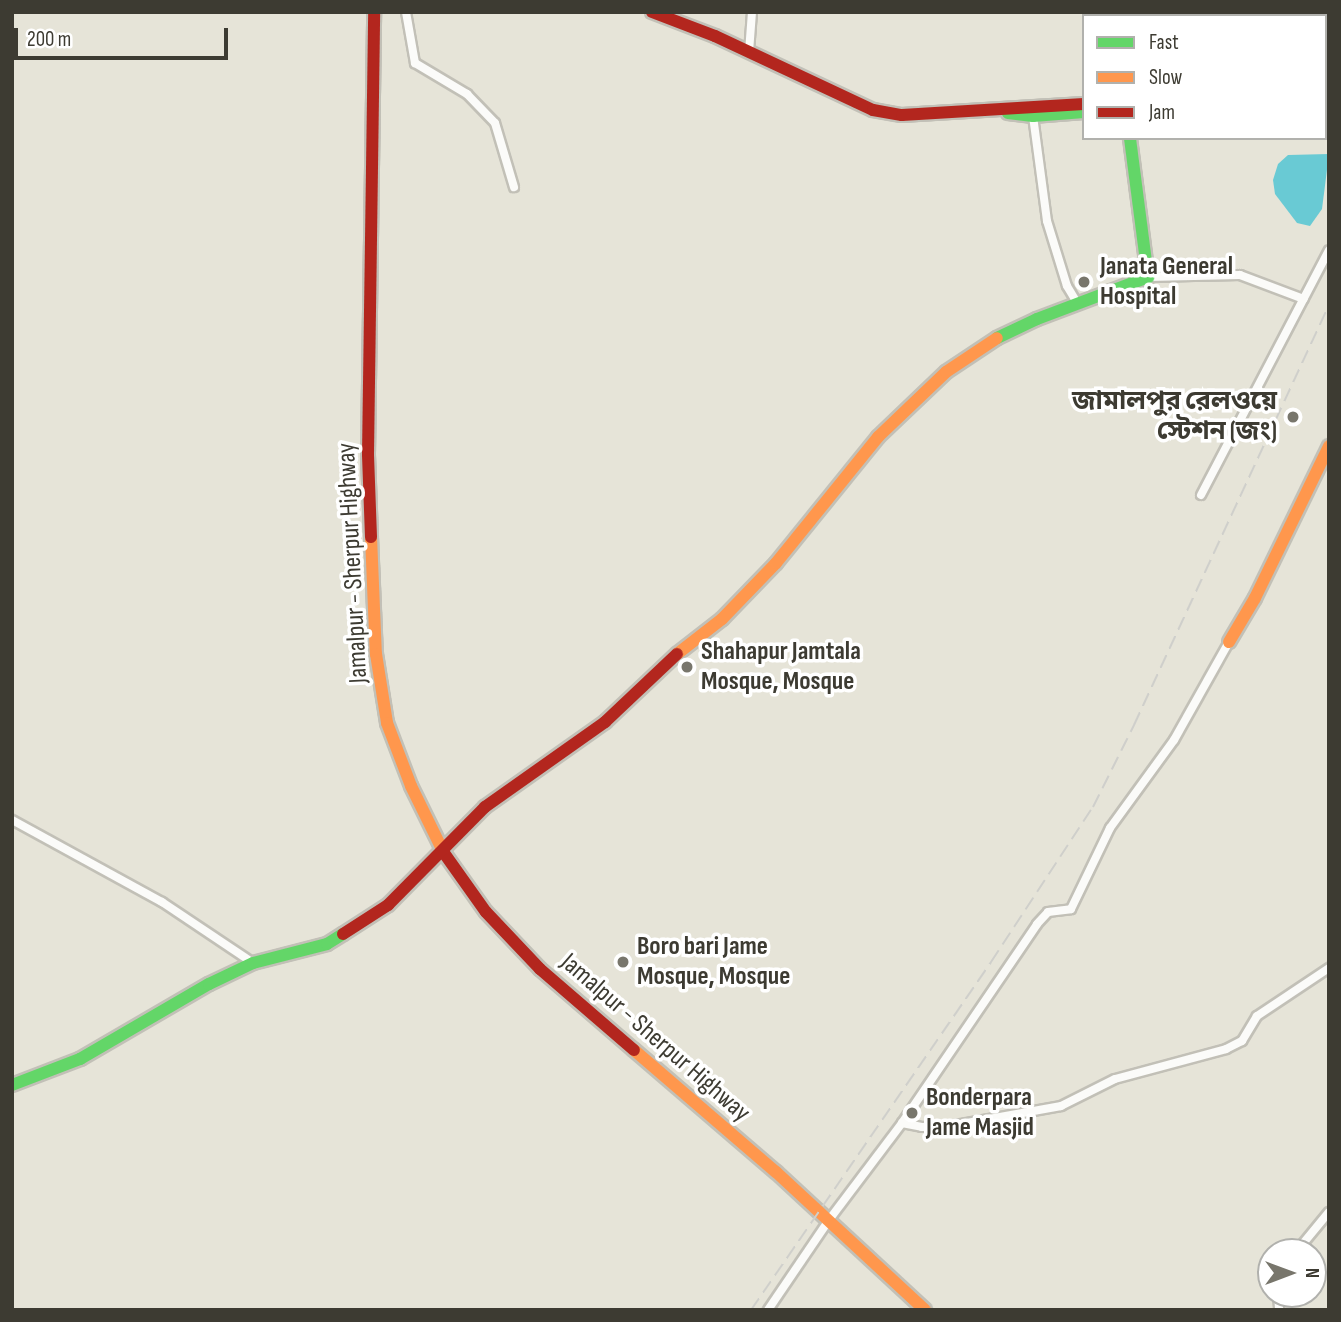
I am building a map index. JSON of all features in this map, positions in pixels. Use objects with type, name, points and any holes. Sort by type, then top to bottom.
[{"type":"main road","name":"Jamalpur - Sherpur Highway","points":[[374,12],[368,454],[376,654],[387,723],[411,786],[442,850],[486,912],[540,969],[829,1220],[925,1310]]},
{"type":"main road","points":[[652,12],[715,36],[873,110],[902,115],[993,112],[1082,104]]},
{"type":"main road","points":[[993,112],[1033,116],[1082,112]]},
{"type":"main road","points":[[12,1085],[80,1059],[209,984],[253,963],[327,944],[388,905],[485,807],[605,723],[689,643],[722,619],[776,563],[878,437],[946,372],[989,342],[1148,277],[1130,140]]},
{"type":"main road","points":[[1228,642],[1323,477],[1329,446]]},
{"type":"street","points":[[406,12],[415,63],[467,94],[495,123],[513,187]]},
{"type":"street","points":[[749,52],[752,12]]},
{"type":"street","points":[[1033,116],[1047,221],[1067,286],[1078,304]]},
{"type":"street","points":[[1201,495],[1329,250]]},
{"type":"street","points":[[1148,277],[1240,275],[1304,299]]},
{"type":"street","points":[[768,1310],[829,1220],[902,1122],[1037,924],[1048,912],[1071,909],[1110,828],[1174,740],[1228,642]]},
{"type":"street","points":[[12,820],[162,902],[253,963]]},
{"type":"street","points":[[902,1122],[922,1127],[950,1126],[1061,1106],[1083,1098],[1093,1089],[1115,1079],[1226,1049],[1242,1041],[1257,1016],[1329,968]]},
{"type":"street","points":[[1308,1238],[1329,1212]]},
{"type":"water","points":[[1329,154],[1322,209],[1310,226],[1297,223],[1275,194],[1273,180],[1278,164],[1288,155]]},
{"type":"railway","points":[[751,1310],[991,962],[1093,807],[1134,725],[1329,304]]},
{"type":"traffic: fast","points":[[1008,113],[1033,116],[1082,112]]},
{"type":"traffic: fast","points":[[997,338],[1037,319],[1148,277],[1130,140]]},
{"type":"traffic: fast","points":[[12,1085],[80,1059],[209,984],[253,963],[327,944],[343,934]]},
{"type":"traffic: slow","points":[[677,654],[722,619],[776,563],[878,437],[946,372],[997,338]]},
{"type":"traffic: slow","points":[[1229,642],[1255,598],[1329,446]]},
{"type":"traffic: slow","points":[[371,537],[376,654],[387,723],[411,786],[444,853]]},
{"type":"traffic: slow","points":[[634,1050],[776,1172],[925,1310]]},
{"type":"traffic: jam","points":[[371,537],[368,454],[374,12]]},
{"type":"traffic: jam","points":[[652,12],[715,36],[873,110],[902,115],[1082,104]]},
{"type":"traffic: jam","points":[[343,934],[388,905],[485,807],[605,722],[677,654]]},
{"type":"traffic: jam","points":[[444,853],[486,912],[540,969],[634,1050]]},
{"type":"place","name":"Janata General Hospital","points":[[1084,282]]},
{"type":"place","name":"জামালপুর রেলওয়ে স্টেশন (জং)","points":[[1293,417]]},
{"type":"place","name":"Shahapur Jamtala Mosque, Mosque","points":[[687,667]]},
{"type":"place","name":"Boro bari Jame Mosque, Mosque","points":[[623,962]]},
{"type":"place","name":"Bonderpara Jame Masjid","points":[[912,1113]]}]
